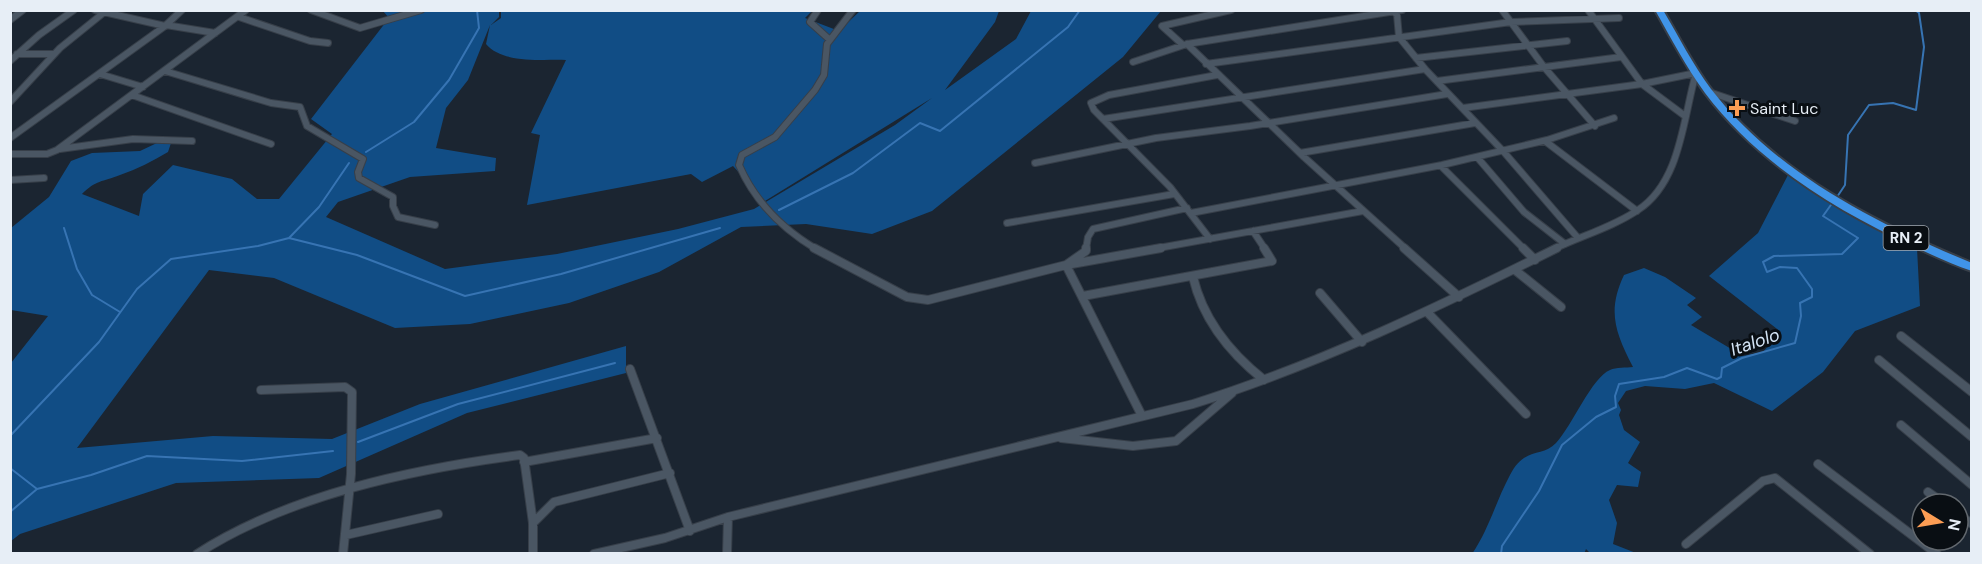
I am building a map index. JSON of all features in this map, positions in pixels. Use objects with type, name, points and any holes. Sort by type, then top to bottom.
[{"type":"highway","name":"RN 2","points":[[1659,10],[1709,92],[1751,138],[1843,204],[1904,237],[1971,267]]},
{"type":"street","points":[[10,20],[23,10]]},
{"type":"street","points":[[10,61],[74,10]]},
{"type":"street","points":[[95,10],[215,33]]},
{"type":"street","points":[[10,138],[166,25],[182,10]]},
{"type":"street","points":[[311,10],[360,28],[421,10]]},
{"type":"street","points":[[818,10],[810,22],[830,40]]},
{"type":"street","points":[[853,10],[839,25],[830,40],[824,75],[815,90],[775,137],[749,150],[739,160],[746,188],[779,225],[870,278],[921,301],[1066,265],[1363,211]]},
{"type":"street","points":[[1231,10],[1214,12],[1162,26],[1185,44],[1300,153],[1459,297]]},
{"type":"street","points":[[1132,62],[1185,44],[1402,10]]},
{"type":"street","points":[[1502,10],[1544,67],[1595,126]]},
{"type":"street","points":[[1588,10],[1642,84],[1685,116]]},
{"type":"street","points":[[10,102],[54,54],[105,12]]},
{"type":"street","points":[[57,150],[242,12],[315,42],[328,43]]},
{"type":"street","points":[[1394,12],[1397,15],[1399,37],[1416,58],[1503,151],[1578,237]]},
{"type":"street","points":[[1206,64],[1511,22],[1592,17],[1619,18]]},
{"type":"street","points":[[1416,58],[1567,41]]},
{"type":"street","points":[[17,54],[54,54]]},
{"type":"street","points":[[1437,81],[1621,57]]},
{"type":"street","points":[[1103,119],[1425,69]]},
{"type":"street","points":[[165,71],[272,104],[287,103],[300,106],[307,126],[363,159],[358,172],[359,178],[391,195],[398,217],[435,225]]},
{"type":"street","points":[[594,554],[636,546],[690,531],[728,517],[865,486],[1233,392],[1362,342],[1515,270],[1578,237],[1638,211],[1655,195],[1668,174],[1696,73],[1642,84],[1463,108]]},
{"type":"street","points":[[100,74],[143,87]]},
{"type":"street","points":[[1210,239],[1189,211],[1130,144],[1091,106],[1091,103],[1099,97],[1217,75]]},
{"type":"street","points":[[1709,92],[1795,121]]},
{"type":"street","points":[[1035,164],[1130,144],[1448,94]]},
{"type":"street","points":[[132,95],[271,144]]},
{"type":"street","points":[[1066,265],[1086,251],[1088,237],[1093,229],[1189,211],[1338,188],[1545,141],[1614,118]]},
{"type":"street","points":[[1300,153],[1475,123]]},
{"type":"street","points":[[10,154],[44,154],[133,139],[192,141]]},
{"type":"street","points":[[1545,141],[1638,211]]},
{"type":"street","points":[[1477,157],[1524,212],[1565,244]]},
{"type":"street","points":[[1441,166],[1535,260]]},
{"type":"street","points":[[10,180],[44,178]]},
{"type":"street","points":[[1007,223],[1174,194]]},
{"type":"street","points":[[1083,296],[1272,261],[1253,231]]},
{"type":"street","points":[[1066,265],[1142,416]]},
{"type":"street","points":[[1515,270],[1562,307]]},
{"type":"street","points":[[1193,277],[1199,298],[1228,347],[1264,380]]},
{"type":"street","points":[[1320,293],[1362,342]]},
{"type":"street","points":[[1427,312],[1526,414]]},
{"type":"street","points":[[1901,336],[1971,392]]},
{"type":"street","points":[[1879,360],[1971,437]]},
{"type":"street","points":[[630,369],[690,531]]},
{"type":"street","points":[[261,390],[350,388],[349,490],[343,554]]},
{"type":"street","points":[[1055,437],[1117,446],[1167,444],[1176,441],[1233,392]]},
{"type":"street","points":[[1900,425],[1971,485]]},
{"type":"street","points":[[524,462],[657,438]]},
{"type":"street","points":[[197,554],[224,534],[248,522],[349,490],[517,455],[522,456],[524,462],[534,523],[533,554]]},
{"type":"street","points":[[1818,464],[1937,554]]},
{"type":"street","points":[[534,523],[554,502],[670,474]]},
{"type":"street","points":[[1686,544],[1763,481],[1775,478],[1870,554]]},
{"type":"street","points":[[346,535],[438,514]]},
{"type":"street","points":[[727,554],[728,517]]},
{"type":"shaded area","points":[[501,10],[813,10],[805,18],[839,31],[860,11],[999,11],[995,22],[945,90],[1016,39],[1031,11],[1161,11],[1123,57],[932,211],[872,234],[806,224],[741,227],[659,272],[569,303],[470,324],[395,328],[274,278],[209,270],[77,448],[213,436],[332,439],[420,404],[626,346],[626,373],[467,413],[319,478],[176,483],[20,534],[11,541],[11,363],[48,316],[11,310],[11,228],[49,197],[71,161],[92,153],[140,151],[159,142],[171,143],[168,152],[145,165],[95,184],[82,194],[139,216],[143,194],[173,165],[232,179],[257,199],[279,199],[332,134],[311,119],[389,18],[383,11],[499,11],[499,17],[491,25],[501,18]],"holes":[[[490,25],[486,44],[502,55],[512,58],[566,60],[531,133],[540,135],[527,205],[691,174],[702,182],[733,166],[765,201],[932,98],[895,125],[754,209],[678,229],[557,254],[445,269],[326,217],[338,202],[410,177],[495,171],[496,158],[436,148],[446,108],[468,80]]]},
{"type":"shaded area","points":[[1788,175],[1917,248],[1920,306],[1855,331],[1823,372],[1772,411],[1714,383],[1685,389],[1645,386],[1626,391],[1618,403],[1621,410],[1619,415],[1624,430],[1640,442],[1628,463],[1641,472],[1638,487],[1617,485],[1609,500],[1617,523],[1613,544],[1636,553],[1590,553],[1586,549],[1584,554],[1472,554],[1516,466],[1527,456],[1545,450],[1556,443],[1603,374],[1612,369],[1633,367],[1615,321],[1616,300],[1624,275],[1644,268],[1665,277],[1696,298],[1687,305],[1702,317],[1691,325],[1743,356],[1763,352],[1781,332],[1709,276],[1758,233]]},
{"type":"waterway","points":[[366,152],[414,122],[449,80],[479,28],[477,10]]},
{"type":"waterway","points":[[779,210],[853,173],[920,123],[940,131],[1068,27],[1080,10]]},
{"type":"waterway","name":"Italolo","points":[[1837,197],[1845,185],[1848,135],[1869,105],[1893,103],[1916,110],[1924,47],[1919,13],[1915,10]]},
{"type":"waterway","points":[[289,238],[319,207],[349,163]]},
{"type":"waterway","name":"Italolo","points":[[1501,554],[1502,546],[1539,491],[1562,445],[1596,417],[1616,407],[1615,396],[1619,384],[1664,377],[1687,368],[1717,379],[1721,377],[1722,368],[1742,358],[1795,343],[1801,316],[1800,303],[1812,297],[1812,289],[1797,268],[1780,267],[1767,272],[1763,262],[1774,256],[1842,254],[1858,238],[1823,216],[1833,202]]},
{"type":"waterway","points":[[64,228],[77,269],[92,295],[120,312]]},
{"type":"waterway","points":[[289,238],[357,255],[465,296],[561,274],[720,228]]},
{"type":"waterway","points":[[10,436],[99,342],[137,289],[171,259],[258,246],[289,238]]},
{"type":"waterway","points":[[358,442],[458,404],[615,363]]},
{"type":"waterway","points":[[37,489],[91,475],[147,456],[242,461],[333,451]]},
{"type":"waterway","points":[[10,468],[37,489]]},
{"type":"waterway","points":[[10,512],[37,489]]},
{"type":"place","name":"Saint Luc","points":[[1737,108]]}]
